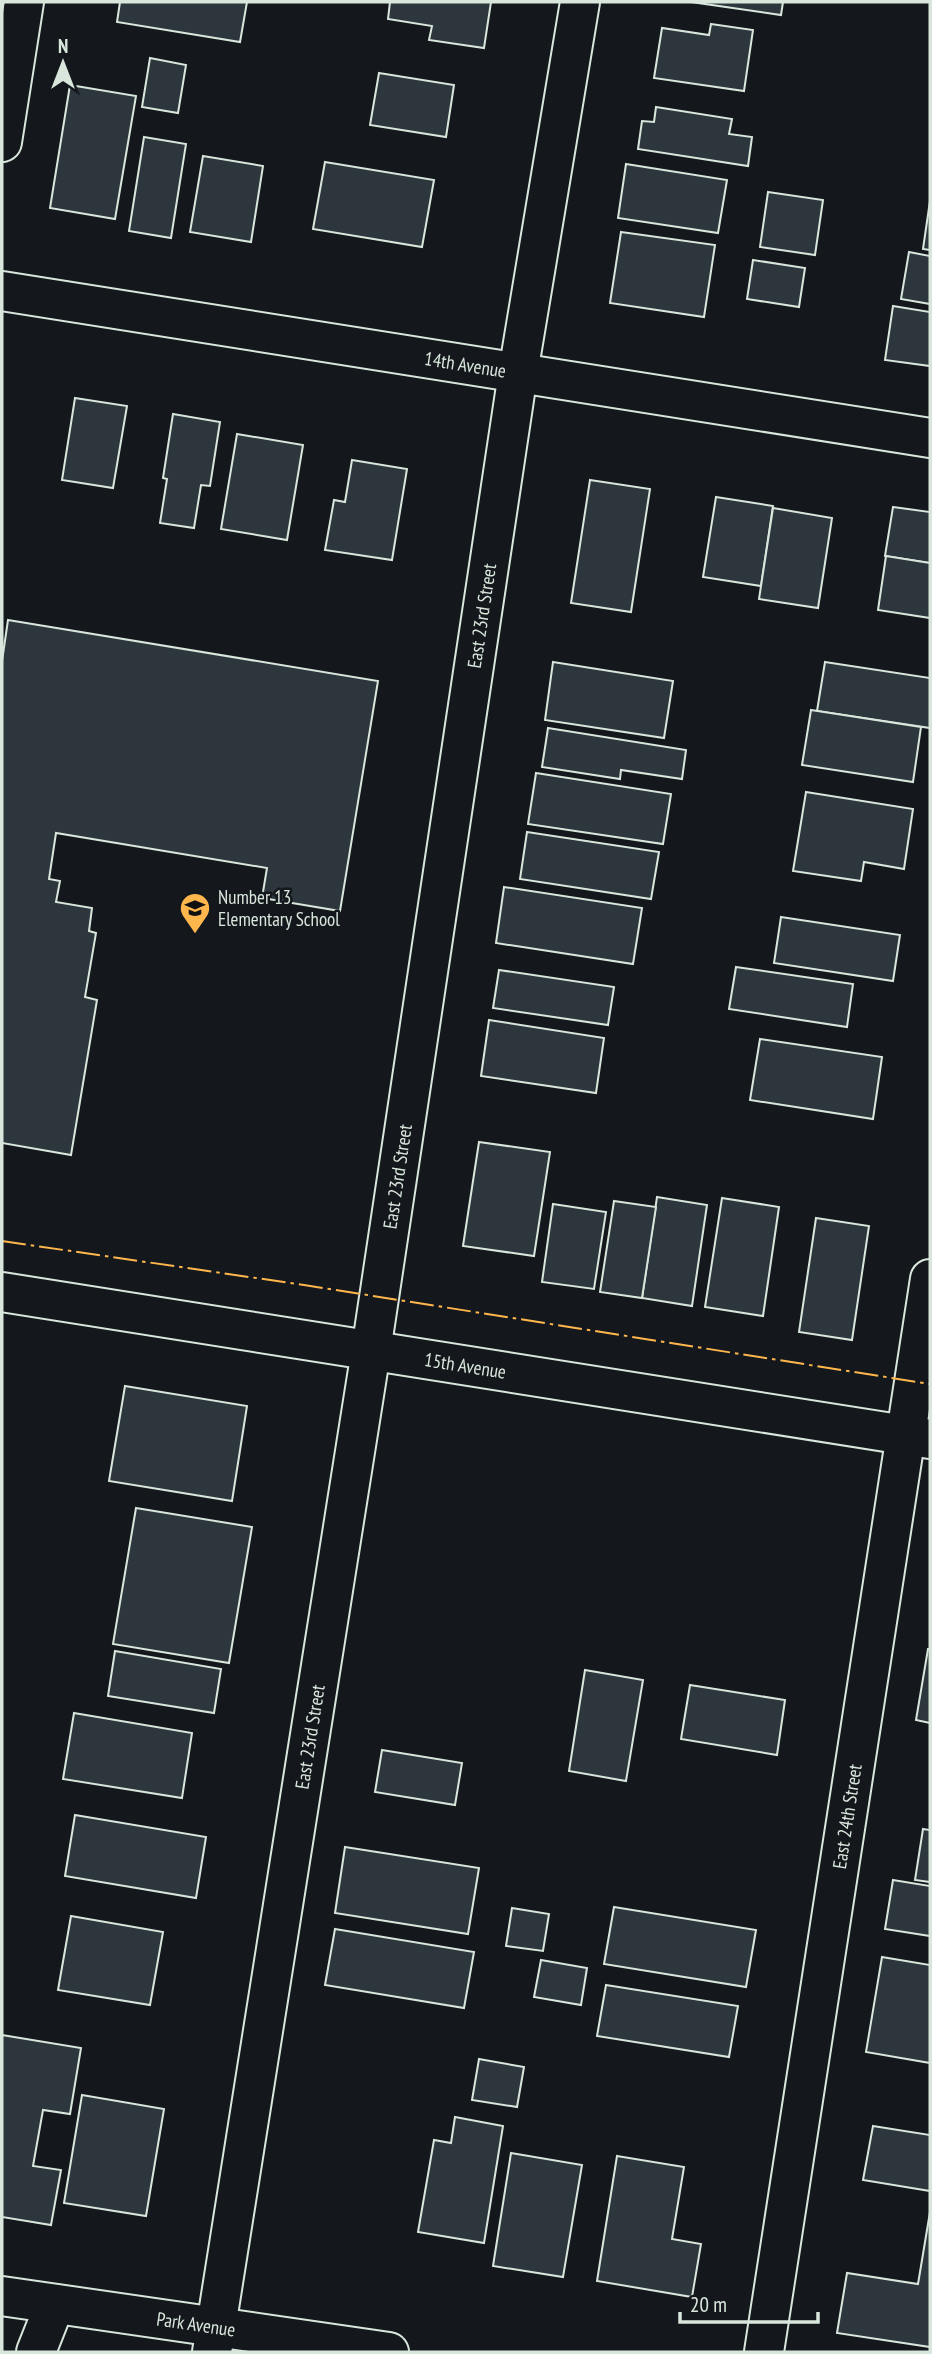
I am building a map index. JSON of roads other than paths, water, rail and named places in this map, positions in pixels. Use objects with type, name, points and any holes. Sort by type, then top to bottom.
[{"type":"street","points":[[2,142],[24,2]]},
{"type":"street","name":"East 23rd Street","points":[[214,2339],[371,1351],[518,373],[580,2]]},
{"type":"street","name":"14th Avenue","points":[[2,291],[930,438]]},
{"type":"street","name":"East 24th Street","points":[[764,2352],[918,1437],[930,1279]]},
{"type":"street","name":"15th Avenue","points":[[2,1293],[918,1437]]},
{"type":"street","name":"Park Avenue","points":[[2,2296],[55,2304],[214,2339],[389,2352]]},
{"type":"street","points":[[36,2352],[55,2304]]},
{"type":"place","name":"Number 13 Elementary School","points":[[195,935]]}]
